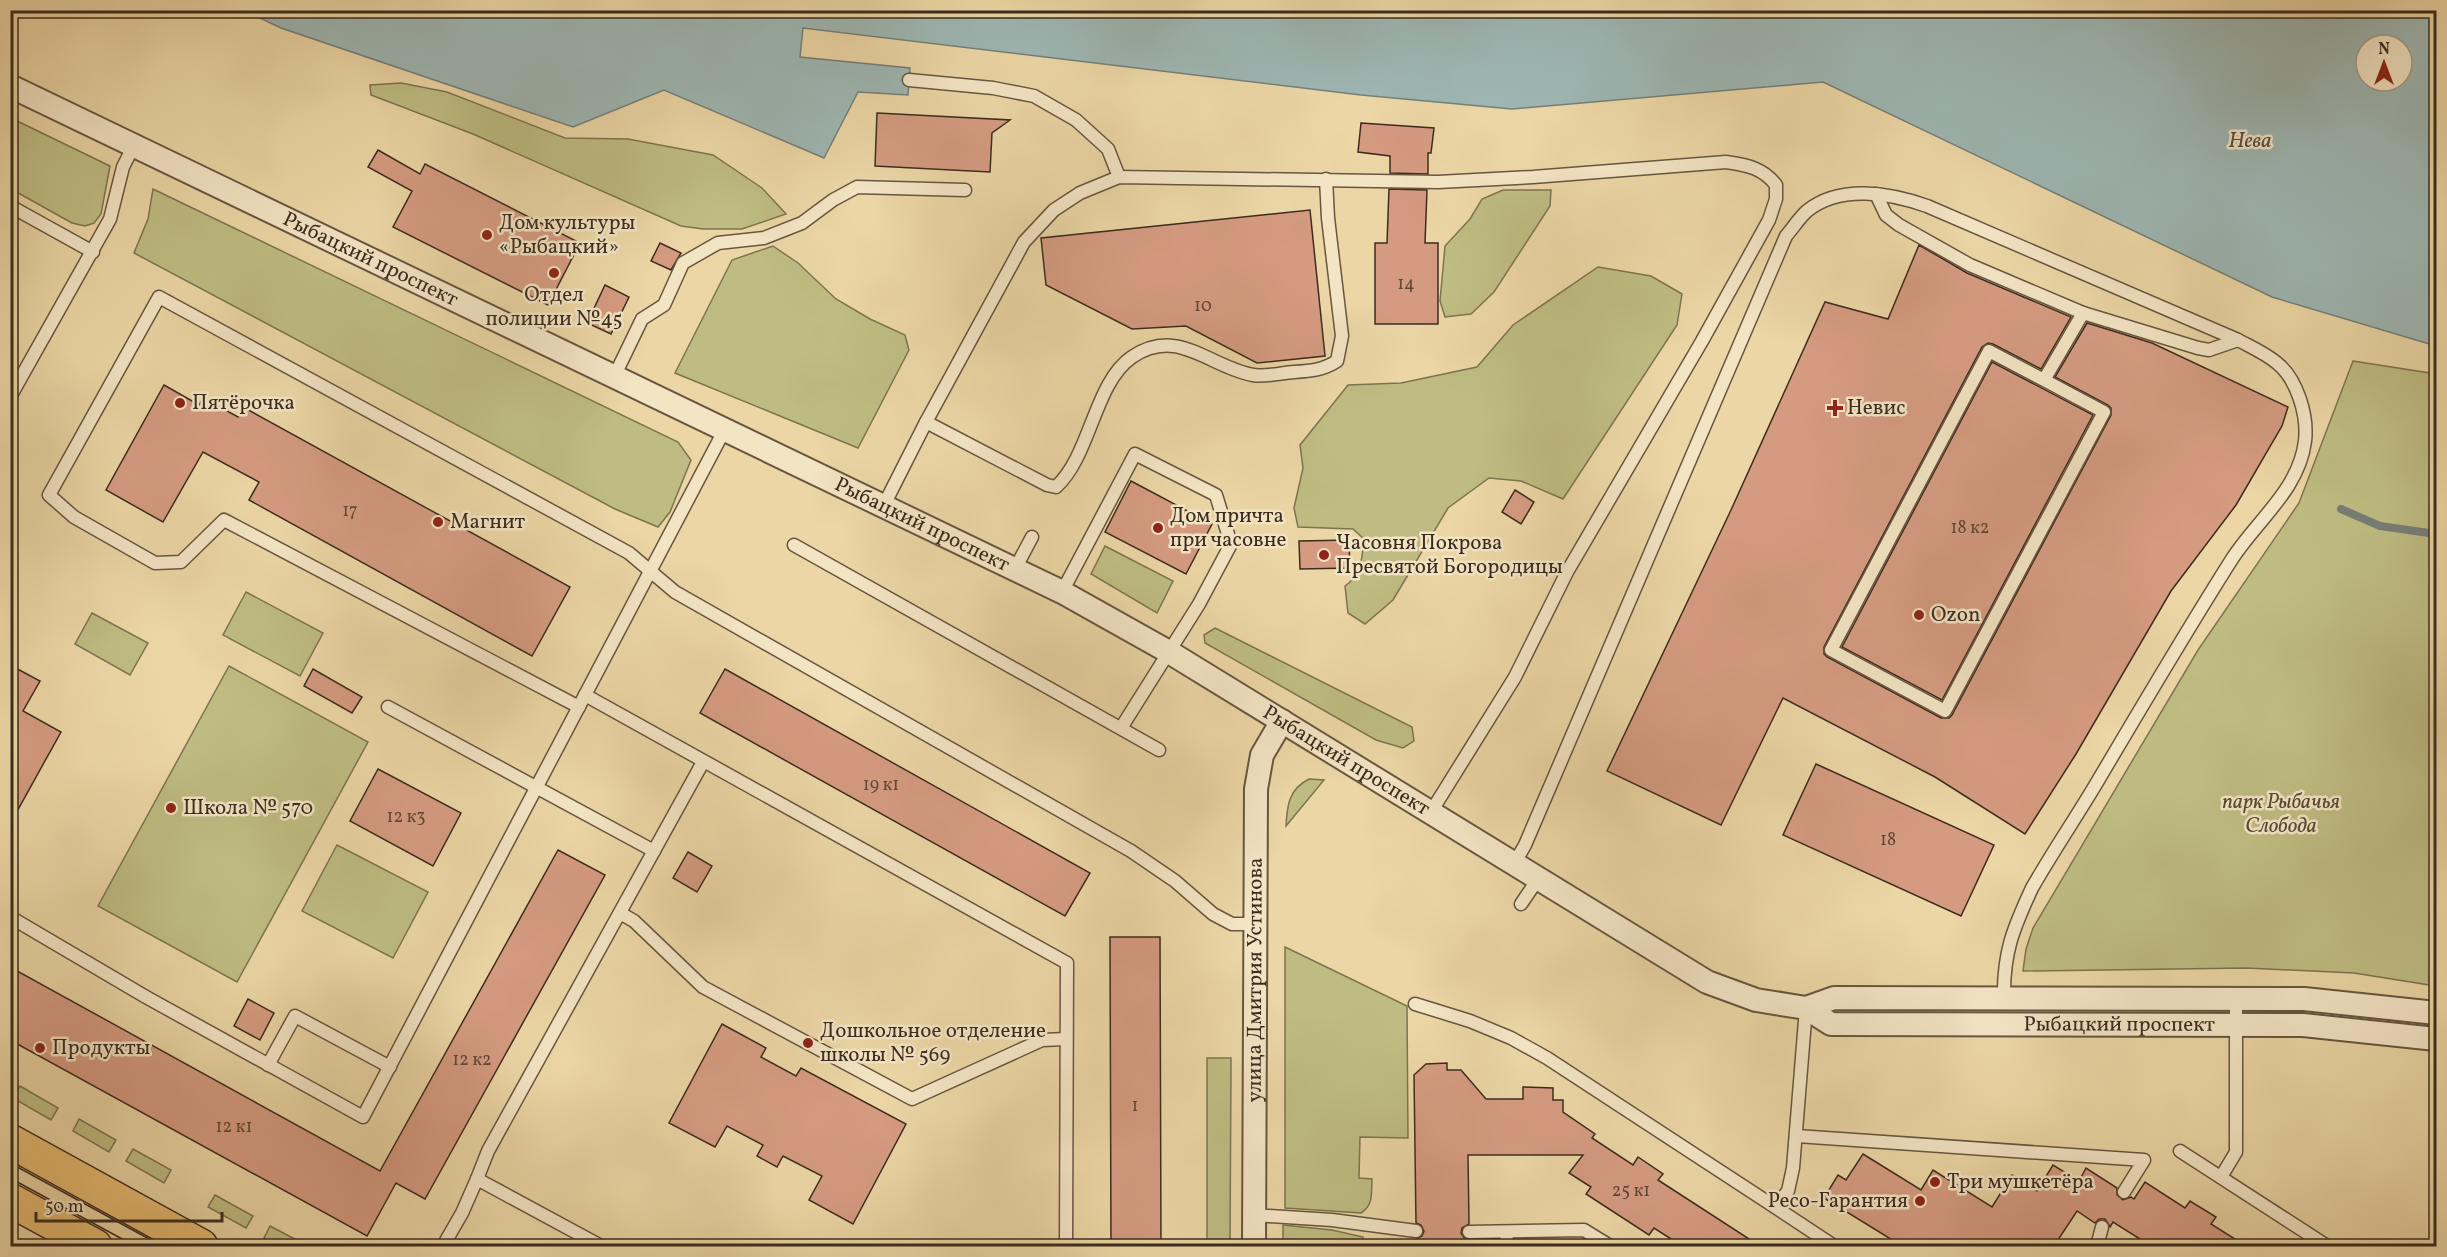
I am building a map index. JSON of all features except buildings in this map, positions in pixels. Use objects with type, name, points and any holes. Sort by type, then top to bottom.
[{"type":"main road","points":[[10,1141],[201,1246]]},
{"type":"main road","points":[[10,1200],[95,1246]]},
{"type":"street","name":"Рыбацкий проспект","points":[[10,86],[1062,592],[1169,652],[1707,982],[1756,1000],[1806,1008],[1831,1024],[2237,1023],[2315,1026],[2436,1039]]},
{"type":"street","name":"улица Дмитрия Устинова","points":[[1254,1246],[1257,789],[1262,755],[1282,721]]},
{"type":"street","name":"Рыбацкий проспект","points":[[1806,1008],[1834,998],[2236,998],[2304,999],[2436,1013]]},
{"type":"street","points":[[2004,999],[2004,1024]]},
{"type":"lane","points":[[909,80],[993,88],[1034,96],[1076,120],[1108,149],[1119,177]]},
{"type":"lane","points":[[10,397],[110,219],[123,167],[134,145]]},
{"type":"lane","points":[[884,505],[1005,275],[1031,233],[1054,210],[1080,193],[1119,177],[1438,182],[1726,162],[1750,166],[1767,174],[1776,185],[1776,199],[1769,220],[1702,341],[1567,572],[1515,677],[1431,812]]},
{"type":"lane","points":[[926,422],[1047,485],[1056,487],[1070,469],[1118,369],[1134,356],[1170,345],[1186,347],[1255,375],[1325,369],[1337,360],[1342,336],[1328,218],[1326,179]]},
{"type":"lane","points":[[614,377],[642,319],[664,305],[683,263],[718,243],[765,238],[802,223],[833,200],[857,187],[965,190]]},
{"type":"lane","points":[[1514,864],[1525,845],[1786,236],[1806,212],[1825,200],[1851,194],[1900,197],[1927,206],[2238,340],[2278,364],[2298,395],[2305,419],[2305,441],[2299,464],[2286,492],[2228,566],[2032,888],[2007,948],[2003,977],[2004,999]]},
{"type":"lane","points":[[1876,194],[1886,215],[1899,225],[1970,265],[2083,313],[2209,350],[2238,340]]},
{"type":"lane","points":[[10,206],[93,252]]},
{"type":"lane","points":[[579,707],[224,519],[181,562],[155,563],[74,518],[49,495],[159,297],[620,548],[675,592],[1131,851],[1175,881],[1213,914],[1232,924],[1256,924]]},
{"type":"lane","points":[[2044,380],[2083,313]]},
{"type":"lane","points":[[1989,351],[2044,380],[2104,412],[1945,711],[1831,650],[1989,351]]},
{"type":"lane","points":[[10,917],[268,1065],[363,1116],[724,429]]},
{"type":"lane","points":[[1062,592],[1135,454],[1216,495],[1231,544],[1199,604],[1121,728]]},
{"type":"lane","points":[[1015,569],[1032,537]]},
{"type":"lane","points":[[794,545],[1159,750]]},
{"type":"lane","points":[[585,695],[1067,963],[1066,1246]]},
{"type":"lane","points":[[388,707],[654,851]]},
{"type":"lane","points":[[442,1246],[489,1151],[704,762]]},
{"type":"lane","points":[[1521,904],[1538,879]]},
{"type":"lane","points":[[620,914],[634,921],[703,987],[912,1099],[1042,1040],[1066,1039]]},
{"type":"lane","points":[[2221,1177],[2236,1152],[2236,998]]},
{"type":"lane","points":[[1416,1004],[1511,1038],[1547,1058],[1834,1246]]},
{"type":"lane","points":[[1775,1207],[1788,1191],[1793,1168],[1806,1008]]},
{"type":"lane","points":[[268,1065],[295,1016],[390,1067]]},
{"type":"lane","points":[[1797,1136],[2144,1160],[2124,1192]]},
{"type":"lane","points":[[2180,1151],[2327,1246]]},
{"type":"lane","points":[[477,1179],[601,1246]]},
{"type":"lane","points":[[1254,1215],[1332,1220],[1416,1231]]},
{"type":"lane","points":[[2097,1246],[2102,1227]]},
{"type":"lane","points":[[1469,1232],[1584,1230],[1610,1246]]},
{"type":"lane","points":[[1506,1246],[1507,1232]]},
{"type":"green space","points":[[401,83],[447,92],[565,138],[628,139],[713,155],[762,188],[786,214],[742,229],[703,229],[681,226],[473,134],[371,95],[370,85]]},
{"type":"green space","points":[[11,118],[110,166],[101,214],[94,223],[85,226],[72,223],[11,189]]},
{"type":"green space","points":[[153,189],[678,442],[691,460],[670,512],[658,527],[615,509],[134,253],[148,219]]},
{"type":"green space","points":[[1503,190],[1551,190],[1550,206],[1494,292],[1471,314],[1445,317],[1440,301],[1445,246],[1470,219],[1482,199]]},
{"type":"green space","points":[[773,246],[798,263],[836,299],[870,319],[905,335],[909,350],[858,448],[675,373],[732,260]]},
{"type":"green space","points":[[1598,267],[1651,276],[1682,294],[1677,325],[1563,499],[1521,481],[1489,478],[1448,508],[1393,600],[1365,624],[1348,613],[1345,586],[1358,571],[1364,539],[1353,529],[1298,527],[1294,508],[1303,468],[1300,445],[1348,385],[1401,383],[1477,367],[1513,325]]},
{"type":"green space","name":"парк Рыбачья Слобода","points":[[2353,361],[2436,374],[2436,986],[2354,973],[2246,968],[2023,971],[2026,949],[2033,928],[2198,650],[2299,503]]},
{"type":"green space","points":[[1105,546],[1173,581],[1157,613],[1091,574]]},
{"type":"green space","points":[[246,592],[323,633],[300,676],[223,635]]},
{"type":"green space","points":[[92,613],[148,643],[130,675],[75,644]]},
{"type":"green space","points":[[1215,628],[1412,727],[1414,741],[1403,748],[1376,740],[1205,643],[1204,635]]},
{"type":"green space","points":[[229,666],[368,742],[237,982],[98,906]]},
{"type":"green space","points":[[1309,779],[1324,780],[1286,826],[1290,798],[1302,783]]},
{"type":"green space","points":[[337,845],[428,892],[393,958],[302,911]]},
{"type":"green space","points":[[1285,947],[1407,1006],[1408,1138],[1360,1137],[1359,1178],[1372,1179],[1370,1202],[1361,1213],[1285,1208]]},
{"type":"green space","points":[[1207,1058],[1231,1058],[1230,1246],[1207,1246]]},
{"type":"green space","points":[[20,1086],[58,1108],[51,1120],[13,1098]]},
{"type":"green space","points":[[79,1119],[116,1140],[109,1152],[73,1131]]},
{"type":"green space","points":[[133,1149],[171,1170],[164,1183],[126,1161]]},
{"type":"green space","points":[[215,1195],[253,1216],[246,1228],[208,1207]]},
{"type":"green space","points":[[1283,1225],[1332,1230],[1363,1237],[1362,1246],[1283,1244]]},
{"type":"green space","points":[[270,1226],[308,1246],[280,1246],[264,1238]]},
{"type":"water","name":"Нева","points":[[245,11],[2436,11],[2436,346],[2272,297],[1823,82],[1512,109],[1361,95],[803,28],[800,57],[910,68],[908,95],[858,92],[824,158],[664,90],[573,127],[281,28]]},
{"type":"waterway","points":[[2341,509],[2380,526],[2436,534]]},
{"type":"tram line","points":[[10,1163],[162,1246]]},
{"type":"tram line","points":[[10,1178],[135,1246]]},
{"type":"place","name":"Дом культуры «Рыбацкий»","points":[[487,235]]},
{"type":"place","name":"Отдел полиции №45","points":[[554,273]]},
{"type":"place","name":"Пятёрочка","points":[[180,403]]},
{"type":"place","name":"Невис","points":[[1835,408]]},
{"type":"place","name":"Магнит","points":[[438,522]]},
{"type":"place","name":"Дом причта при часовне","points":[[1158,528]]},
{"type":"place","name":"Часовня Покрова Пресвятой Богородицы","points":[[1324,555]]},
{"type":"place","name":"Ozon","points":[[1919,615]]},
{"type":"place","name":"Школа № 570","points":[[171,808]]},
{"type":"place","name":"Дошкольное отделение школы № 569","points":[[808,1043]]},
{"type":"place","name":"Продукты","points":[[40,1048]]},
{"type":"place","name":"Три мушкетёра","points":[[1935,1182]]},
{"type":"place","name":"Ресо-Гарантия","points":[[1920,1201]]}]
